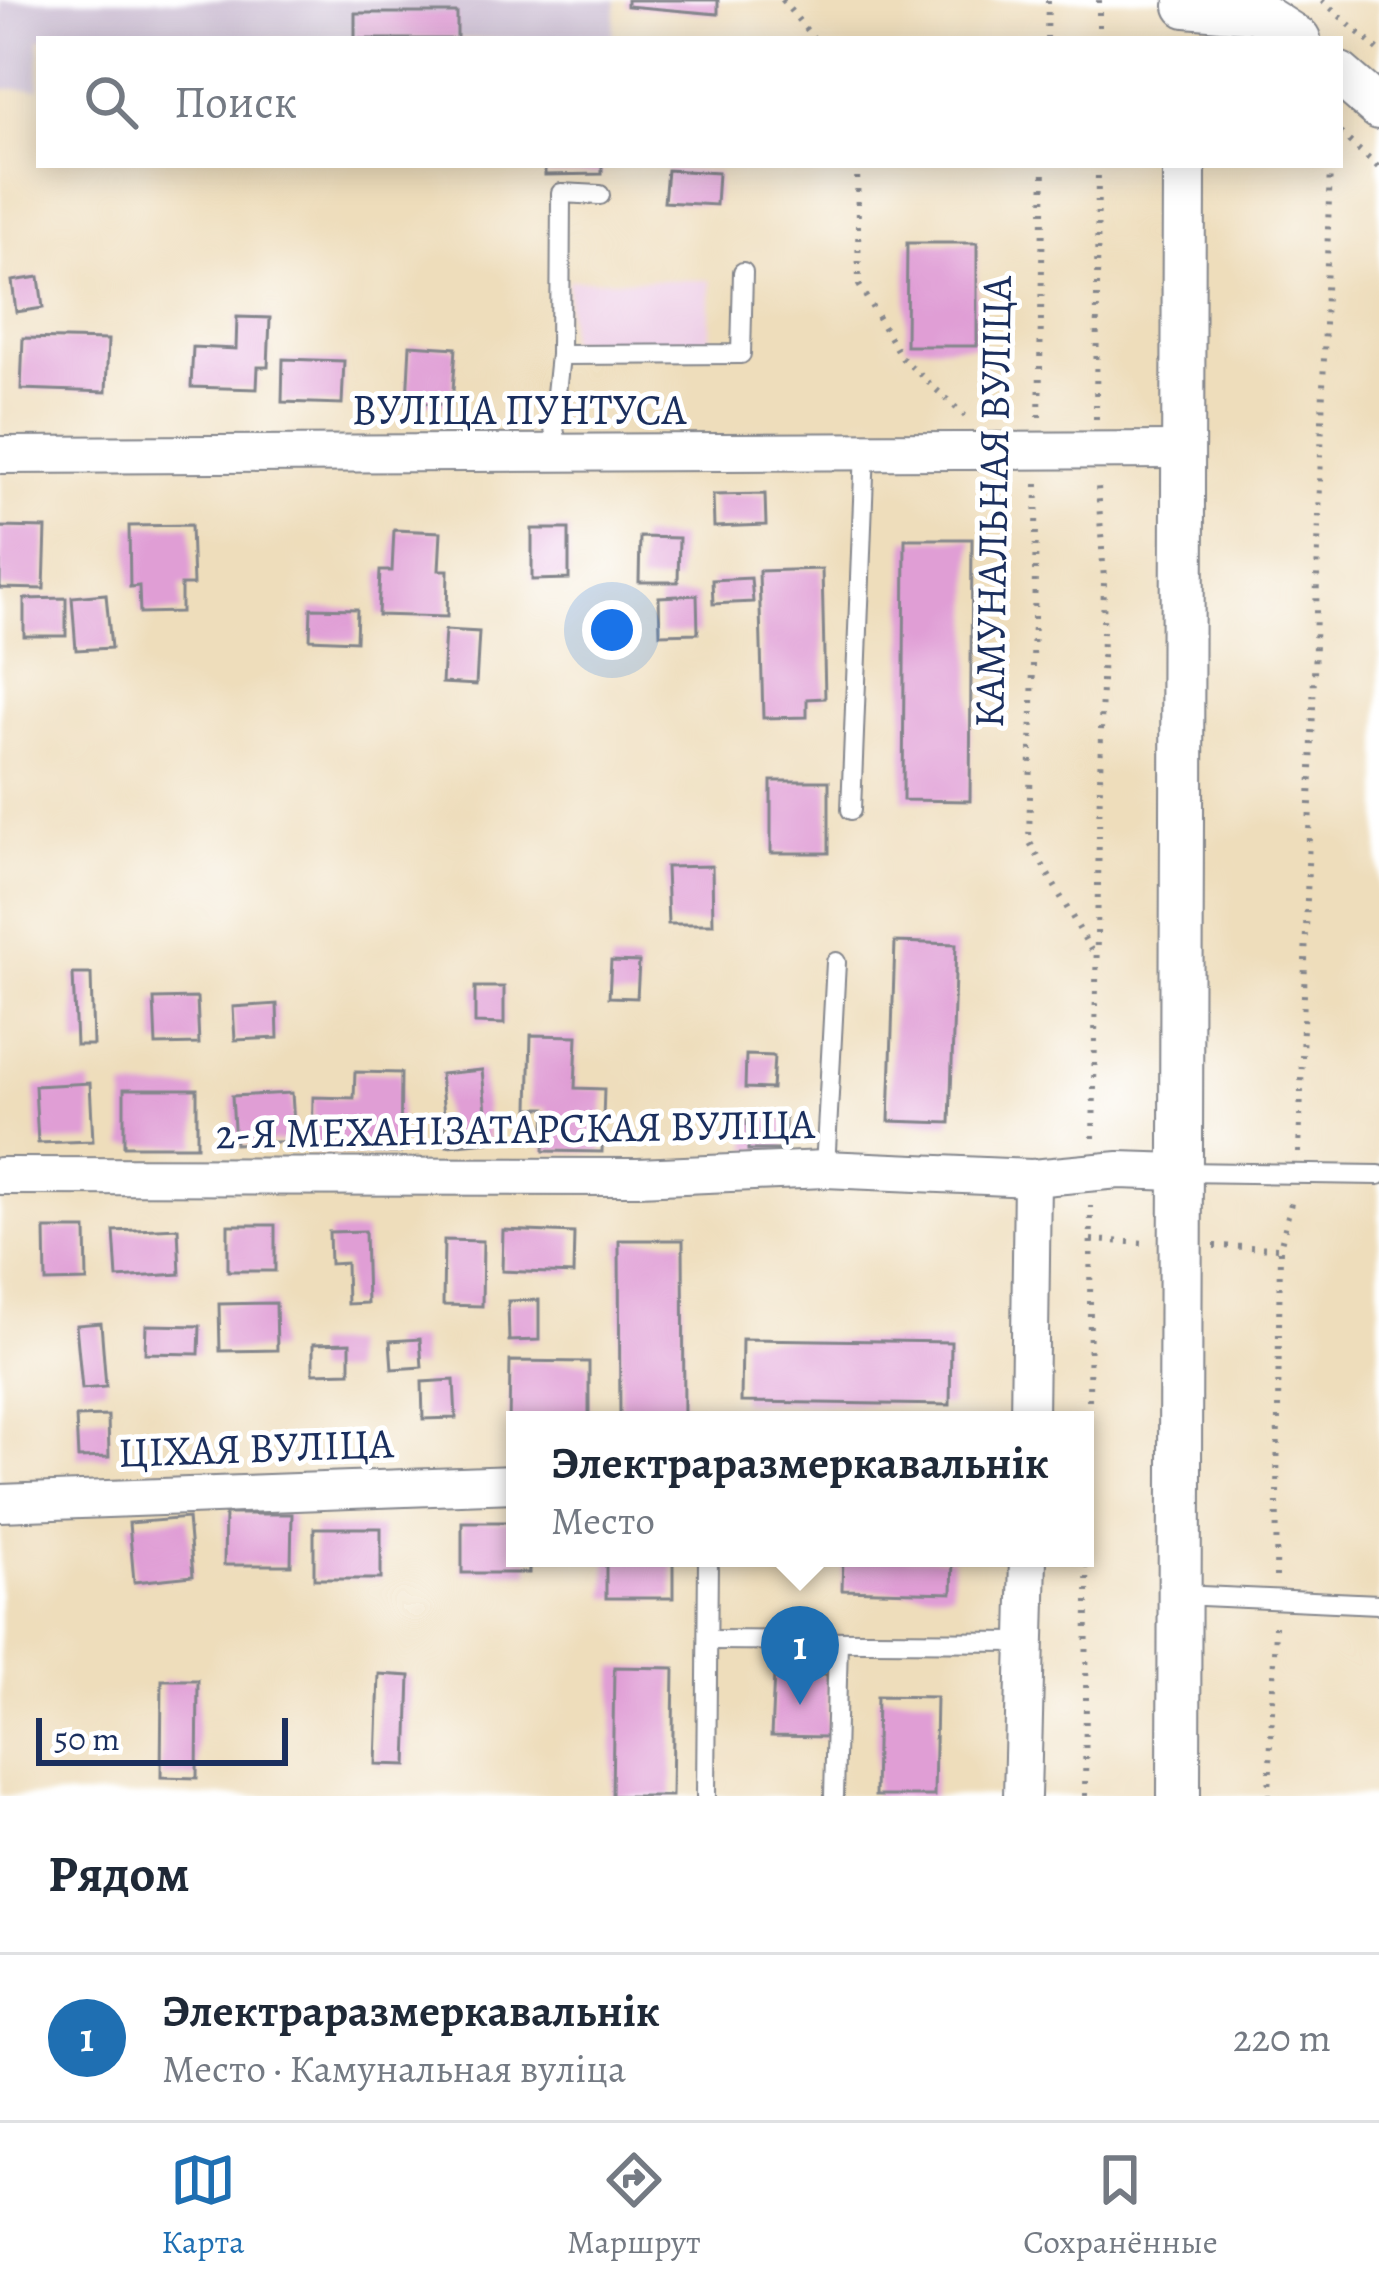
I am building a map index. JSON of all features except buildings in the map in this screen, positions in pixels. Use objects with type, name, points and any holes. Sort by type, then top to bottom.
[{"type":"street","points":[[1186,15],[1256,12],[1294,36]]},
{"type":"street","points":[[1343,77],[1379,109]]},
{"type":"street","points":[[1179,1796],[1184,168]]},
{"type":"street","name":"ВУЛІЦА ПУНТУСА","points":[[0,455],[559,455],[1038,446],[1181,450]]},
{"type":"street","name":"2-Я МЕХАНІЗАТАРСКАЯ ВУЛІЦА","points":[[0,1176],[638,1177],[825,1169],[1032,1178],[1092,1171],[1179,1172]]},
{"type":"street","points":[[1030,1411],[1032,1178]]},
{"type":"street","name":"ЦІХАЯ ВУЛІЦА","points":[[0,1503],[506,1484]]},
{"type":"street","points":[[1022,1796],[1028,1567]]},
{"type":"lane","points":[[559,455],[553,423],[560,355],[562,193],[600,195]]},
{"type":"lane","points":[[560,355],[741,355],[743,272]]},
{"type":"lane","points":[[851,810],[865,449]]},
{"type":"lane","points":[[825,1169],[836,962]]},
{"type":"lane","points":[[1179,1172],[1379,1175]]},
{"type":"lane","points":[[706,1796],[711,1640],[707,1567]]},
{"type":"lane","points":[[1179,1595],[1379,1604]]},
{"type":"lane","points":[[711,1640],[1027,1642]]},
{"type":"lane","points":[[834,1796],[838,1641]]},
{"type":"path","points":[[782,0],[812,36]]},
{"type":"path","points":[[1047,36],[1048,0]]},
{"type":"path","points":[[1099,0],[1099,36]]},
{"type":"path","points":[[1322,0],[1379,51]]},
{"type":"path","points":[[1343,136],[1379,169]]},
{"type":"path","points":[[856,168],[859,285],[901,357],[966,417]]},
{"type":"path","name":"КАМУНАЛЬНАЯ ВУЛІЦА","points":[[1044,168],[1029,841],[1097,961]]},
{"type":"path","points":[[1089,1411],[1104,580],[1096,448],[1098,168]]},
{"type":"path","points":[[1269,1796],[1280,1248],[1298,1175],[1330,168]]},
{"type":"path","points":[[1085,1796],[1088,1567]]},
{"type":"shaded area","points":[[0,0],[616,0],[613,36],[36,36],[36,89],[0,89]]},
{"type":"shaded area","points":[[568,280],[710,280],[710,342],[568,342]]},
{"type":"place","name":"Электраразмеркавальнік","points":[[800,1705]]}]
